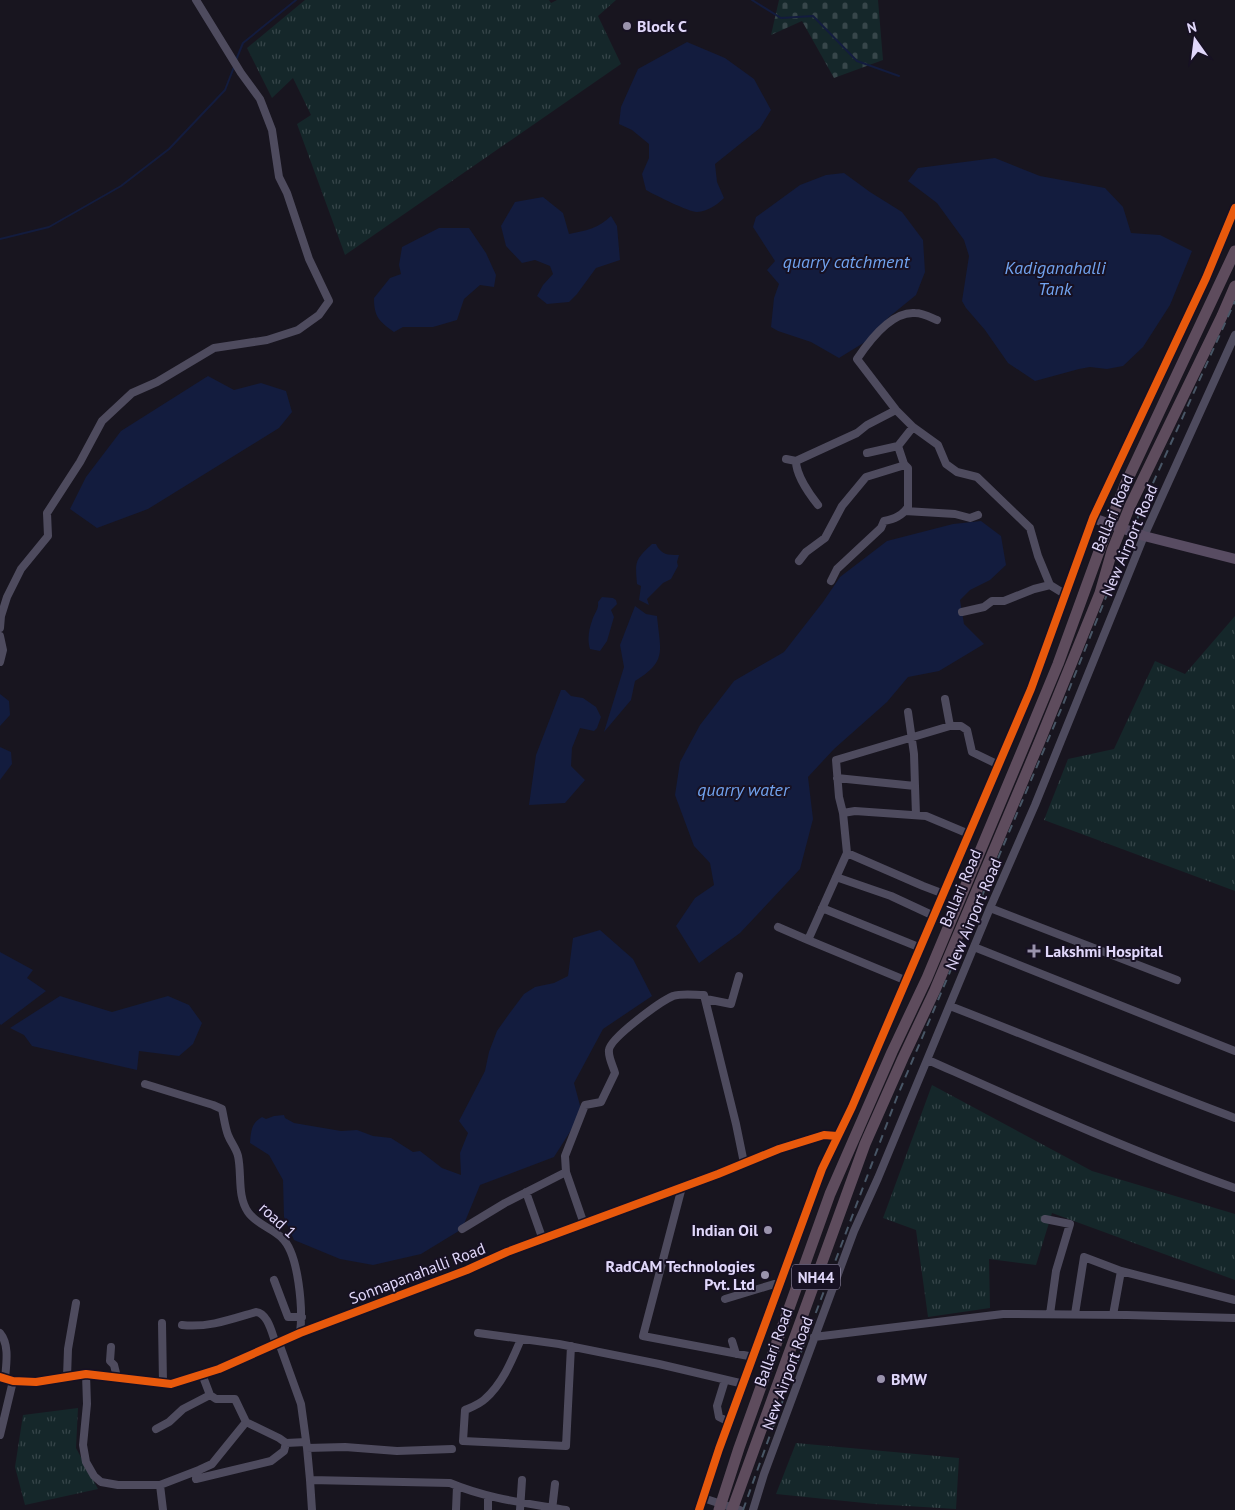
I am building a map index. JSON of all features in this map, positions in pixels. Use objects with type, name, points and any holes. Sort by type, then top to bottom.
[{"type":"highway","name":"Ballari Road","points":[[719,1510],[830,1194],[892,1052],[927,978],[1054,672],[1100,546],[1125,485],[1235,251]]},
{"type":"highway","name":"Ballari Road","points":[[733,1504],[865,1144],[935,990],[1039,743],[1100,593],[1112,551],[1130,506],[1235,286]]},
{"type":"main road","points":[[1093,518],[1144,536],[1235,559]]},
{"type":"street","points":[[0,628],[1,616],[7,597],[21,569],[48,536],[48,513],[80,462],[102,421],[132,393],[157,382],[214,348],[267,340],[298,330],[319,315],[329,301],[309,258],[290,202],[279,177],[272,130],[260,99],[241,73],[196,0]]},
{"type":"street","points":[[699,1510],[822,1170],[852,1107],[1031,689],[1093,518],[1206,278],[1235,208]]},
{"type":"street","points":[[937,320],[921,313],[900,314],[867,344],[857,359],[896,410],[913,427],[938,445],[946,464],[957,472],[977,477],[1030,528],[1038,556],[1050,585],[1063,592]]},
{"type":"street","name":"New Airport Road","points":[[753,1510],[814,1337],[854,1231],[1035,805],[1144,536],[1231,353],[1235,335]]},
{"type":"street","points":[[786,459],[796,461],[857,433],[867,425],[896,410]]},
{"type":"street","points":[[867,453],[898,446],[913,427]]},
{"type":"street","points":[[831,581],[838,568],[881,528],[884,522],[896,519],[908,507],[908,468],[898,446]]},
{"type":"street","points":[[796,461],[798,472],[818,505]]},
{"type":"street","points":[[799,562],[806,552],[825,538],[842,506],[866,476],[905,465]]},
{"type":"street","points":[[905,511],[939,512],[970,518],[978,515]]},
{"type":"street","points":[[962,612],[992,602],[1004,601],[1050,585]]},
{"type":"street","points":[[0,636],[3,650],[0,662]]},
{"type":"street","points":[[945,700],[950,726]]},
{"type":"street","points":[[908,712],[912,737],[916,815]]},
{"type":"street","points":[[808,940],[846,853],[836,760],[950,726],[961,726],[967,730],[972,752],[999,765]]},
{"type":"street","points":[[837,778],[915,786]]},
{"type":"street","points":[[843,813],[855,811],[926,816],[969,834]]},
{"type":"street","points":[[846,853],[944,894]]},
{"type":"street","points":[[836,877],[891,896],[934,916]]},
{"type":"street","points":[[822,908],[920,948]]},
{"type":"street","points":[[990,908],[1177,980]]},
{"type":"street","points":[[778,927],[906,981]]},
{"type":"street","points":[[974,946],[1235,1051]]},
{"type":"street","points":[[706,999],[731,1004],[739,976]]},
{"type":"street","points":[[584,1224],[566,1172],[565,1156],[585,1105],[601,1102],[615,1072],[608,1051],[610,1045],[628,1027],[650,1010],[674,996],[704,995],[706,999],[744,1164]]},
{"type":"street","points":[[950,1006],[1235,1118]]},
{"type":"street","points":[[928,1060],[1072,1124],[1183,1170],[1235,1188]]},
{"type":"street","name":"road 1","points":[[145,1084],[222,1109],[229,1137],[238,1156],[240,1186],[244,1205],[248,1213],[282,1237],[295,1262],[302,1318],[300,1333]]},
{"type":"street","name":"Sonnapanahalli Road","points":[[6,1379],[36,1382],[86,1374],[171,1384],[219,1369],[300,1333],[779,1149],[824,1135],[838,1136]]},
{"type":"street","points":[[462,1229],[526,1192],[566,1172]]},
{"type":"street","points":[[682,1187],[644,1336],[754,1357]]},
{"type":"street","points":[[526,1192],[543,1240]]},
{"type":"street","points":[[1045,1218],[1070,1224],[1056,1271],[1050,1314]]},
{"type":"street","points":[[1074,1314],[1084,1257],[1121,1271],[1235,1300]]},
{"type":"street","points":[[1113,1315],[1121,1271]]},
{"type":"street","points":[[274,1280],[288,1318],[302,1318]]},
{"type":"street","points":[[725,1299],[781,1282]]},
{"type":"street","points":[[67,1377],[68,1349],[76,1303]]},
{"type":"street","points":[[182,1325],[216,1324],[256,1312],[265,1316],[278,1343],[301,1404],[307,1445],[312,1510]]},
{"type":"street","points":[[814,1337],[1003,1314],[1235,1318]]},
{"type":"street","points":[[162,1323],[163,1383]]},
{"type":"street","points":[[478,1333],[571,1346],[660,1364],[744,1384]]},
{"type":"street","points":[[0,1334],[6,1347],[6,1401],[0,1435]]},
{"type":"street","points":[[521,1339],[499,1383],[484,1400],[465,1410],[463,1441],[566,1446],[571,1346]]},
{"type":"street","points":[[732,1341],[736,1354]]},
{"type":"street","points":[[111,1347],[110,1361],[114,1365],[117,1377]]},
{"type":"street","points":[[86,1374],[87,1404],[83,1445],[86,1462],[94,1476],[101,1482],[118,1485],[160,1486],[212,1464],[246,1422]]},
{"type":"street","points":[[202,1374],[210,1394],[216,1399],[235,1399],[246,1422],[280,1438],[286,1444],[397,1452],[452,1449]]},
{"type":"street","points":[[725,1380],[717,1406],[719,1417],[730,1422]]},
{"type":"street","points":[[156,1429],[170,1422],[184,1409],[210,1394]]},
{"type":"street","points":[[0,1396],[6,1401]]},
{"type":"street","points":[[196,1479],[271,1461],[284,1450],[286,1444]]},
{"type":"street","points":[[310,1480],[450,1483],[520,1506],[566,1510]]},
{"type":"street","points":[[520,1506],[522,1480]]},
{"type":"street","points":[[552,1509],[555,1484]]},
{"type":"street","points":[[160,1486],[163,1510]]},
{"type":"street","points":[[456,1510],[457,1486]]},
{"type":"street","points":[[488,1496],[488,1510]]},
{"type":"street","points":[[703,1498],[740,1510]]},
{"type":"green space","points":[[305,0],[549,0],[551,3],[557,0],[616,0],[598,16],[621,64],[345,255],[297,124],[311,115],[293,78],[272,98],[247,48]]},
{"type":"green space","points":[[779,0],[878,0],[883,60],[834,78],[802,21],[771,35]]},
{"type":"green space","points":[[1235,616],[1235,891],[1044,820],[1068,759],[1114,749],[1155,661],[1185,674]]},
{"type":"green space","points":[[932,1085],[1092,1171],[1235,1214],[1235,1280],[1052,1213],[1036,1265],[989,1259],[990,1308],[928,1317],[916,1230],[883,1218]]},
{"type":"green space","points":[[78,1408],[76,1448],[98,1489],[25,1505],[15,1467],[23,1415]]},
{"type":"green space","points":[[796,1443],[959,1458],[956,1509],[874,1504],[776,1494]]},
{"type":"water","points":[[687,42],[725,58],[754,79],[771,110],[760,128],[715,164],[717,182],[724,198],[712,207],[697,212],[646,190],[642,174],[649,158],[649,144],[632,130],[619,124],[621,107],[638,69]]},
{"type":"water","name":"Kadiganahalli Tank","points":[[995,158],[1040,176],[1105,188],[1123,207],[1131,233],[1160,235],[1192,251],[1170,305],[1143,347],[1123,366],[1107,369],[1090,367],[1035,381],[1008,363],[985,330],[966,308],[962,301],[969,256],[964,240],[937,203],[908,181],[918,168]]},
{"type":"water","name":"quarry catchment","points":[[844,173],[902,212],[923,240],[925,272],[916,295],[889,317],[865,342],[839,358],[811,342],[771,327],[774,298],[779,284],[767,270],[775,261],[753,227],[756,217],[800,185],[826,175]]},
{"type":"water","points":[[543,197],[563,213],[569,234],[597,226],[611,216],[617,226],[620,260],[596,268],[569,302],[547,304],[537,296],[543,285],[553,274],[550,266],[535,260],[522,263],[506,246],[501,226],[515,202]]},
{"type":"water","points":[[439,228],[469,228],[486,253],[496,275],[494,287],[480,285],[464,299],[457,320],[433,327],[403,327],[394,332],[378,318],[374,298],[390,278],[401,274],[399,265],[402,247]]},
{"type":"water","points":[[208,376],[234,390],[261,383],[286,391],[292,412],[279,428],[148,509],[97,528],[70,509],[86,477],[121,431]]},
{"type":"water","name":"quarry water","points":[[981,521],[1001,536],[1006,565],[990,580],[970,590],[960,600],[964,624],[984,644],[939,671],[908,677],[887,702],[834,749],[808,777],[813,819],[800,869],[740,933],[699,963],[676,926],[695,898],[714,885],[710,863],[694,846],[675,795],[680,762],[700,725],[734,681],[784,652],[840,577],[887,541],[953,524]]},
{"type":"water","points":[[652,544],[656,544],[665,554],[679,555],[678,566],[671,579],[663,583],[647,599],[649,605],[639,600],[641,586],[637,584],[636,565],[642,554]]},
{"type":"water","points":[[602,597],[613,598],[617,604],[611,610],[614,617],[607,641],[600,651],[590,649],[589,638],[590,627],[598,607],[598,602]]},
{"type":"water","points":[[635,606],[646,614],[657,616],[659,654],[653,667],[635,681],[631,700],[604,732],[624,667],[620,645]]},
{"type":"water","points":[[561,690],[565,690],[571,696],[583,698],[596,707],[601,717],[594,731],[580,728],[572,748],[571,766],[585,780],[565,803],[529,805],[536,755]]},
{"type":"water","points":[[0,694],[9,701],[10,715],[0,726]]},
{"type":"water","points":[[0,747],[11,752],[12,764],[0,780]]},
{"type":"water","points":[[600,930],[633,959],[652,996],[603,1029],[574,1083],[582,1113],[554,1157],[480,1185],[462,1229],[421,1254],[373,1265],[340,1259],[294,1240],[284,1217],[283,1180],[269,1155],[250,1143],[251,1132],[258,1119],[284,1115],[285,1118],[294,1123],[341,1131],[357,1130],[373,1136],[391,1138],[413,1152],[420,1151],[442,1168],[461,1175],[460,1153],[468,1133],[459,1121],[485,1071],[489,1052],[497,1031],[524,994],[535,987],[554,983],[568,976],[573,938]]},
{"type":"water","points":[[0,952],[33,970],[27,978],[46,991],[1,1025],[0,1024]]},
{"type":"water","points":[[60,996],[112,1012],[168,996],[189,1005],[202,1023],[193,1044],[179,1056],[139,1051],[137,1070],[32,1046],[24,1035],[10,1028]]},
{"type":"waterway","points":[[236,60],[243,43],[296,0]]},
{"type":"waterway","points":[[752,0],[781,18],[813,16],[857,61],[899,76]]},
{"type":"waterway","points":[[0,239],[49,227],[121,186],[169,149],[225,90],[234,67]]},
{"type":"railway","points":[[743,1510],[897,1097],[1062,707],[1140,512],[1235,301]]},
{"type":"cycle path","points":[[699,1510],[719,1449],[822,1169],[852,1107],[1031,689],[1093,518],[1206,278],[1235,208]]},
{"type":"cycle path","points":[[0,1377],[13,1381],[36,1382],[86,1374],[171,1384],[219,1369],[300,1333],[779,1149],[824,1135],[837,1136]]},
{"type":"place","name":"Block C","points":[[627,26]]},
{"type":"place","name":"Lakshmi Hospital","points":[[1034,951]]},
{"type":"place","name":"Indian Oil","points":[[768,1230]]},
{"type":"place","name":"RadCAM Technologies Pvt. Ltd","points":[[765,1275]]},
{"type":"place","name":"BMW","points":[[881,1379]]}]
